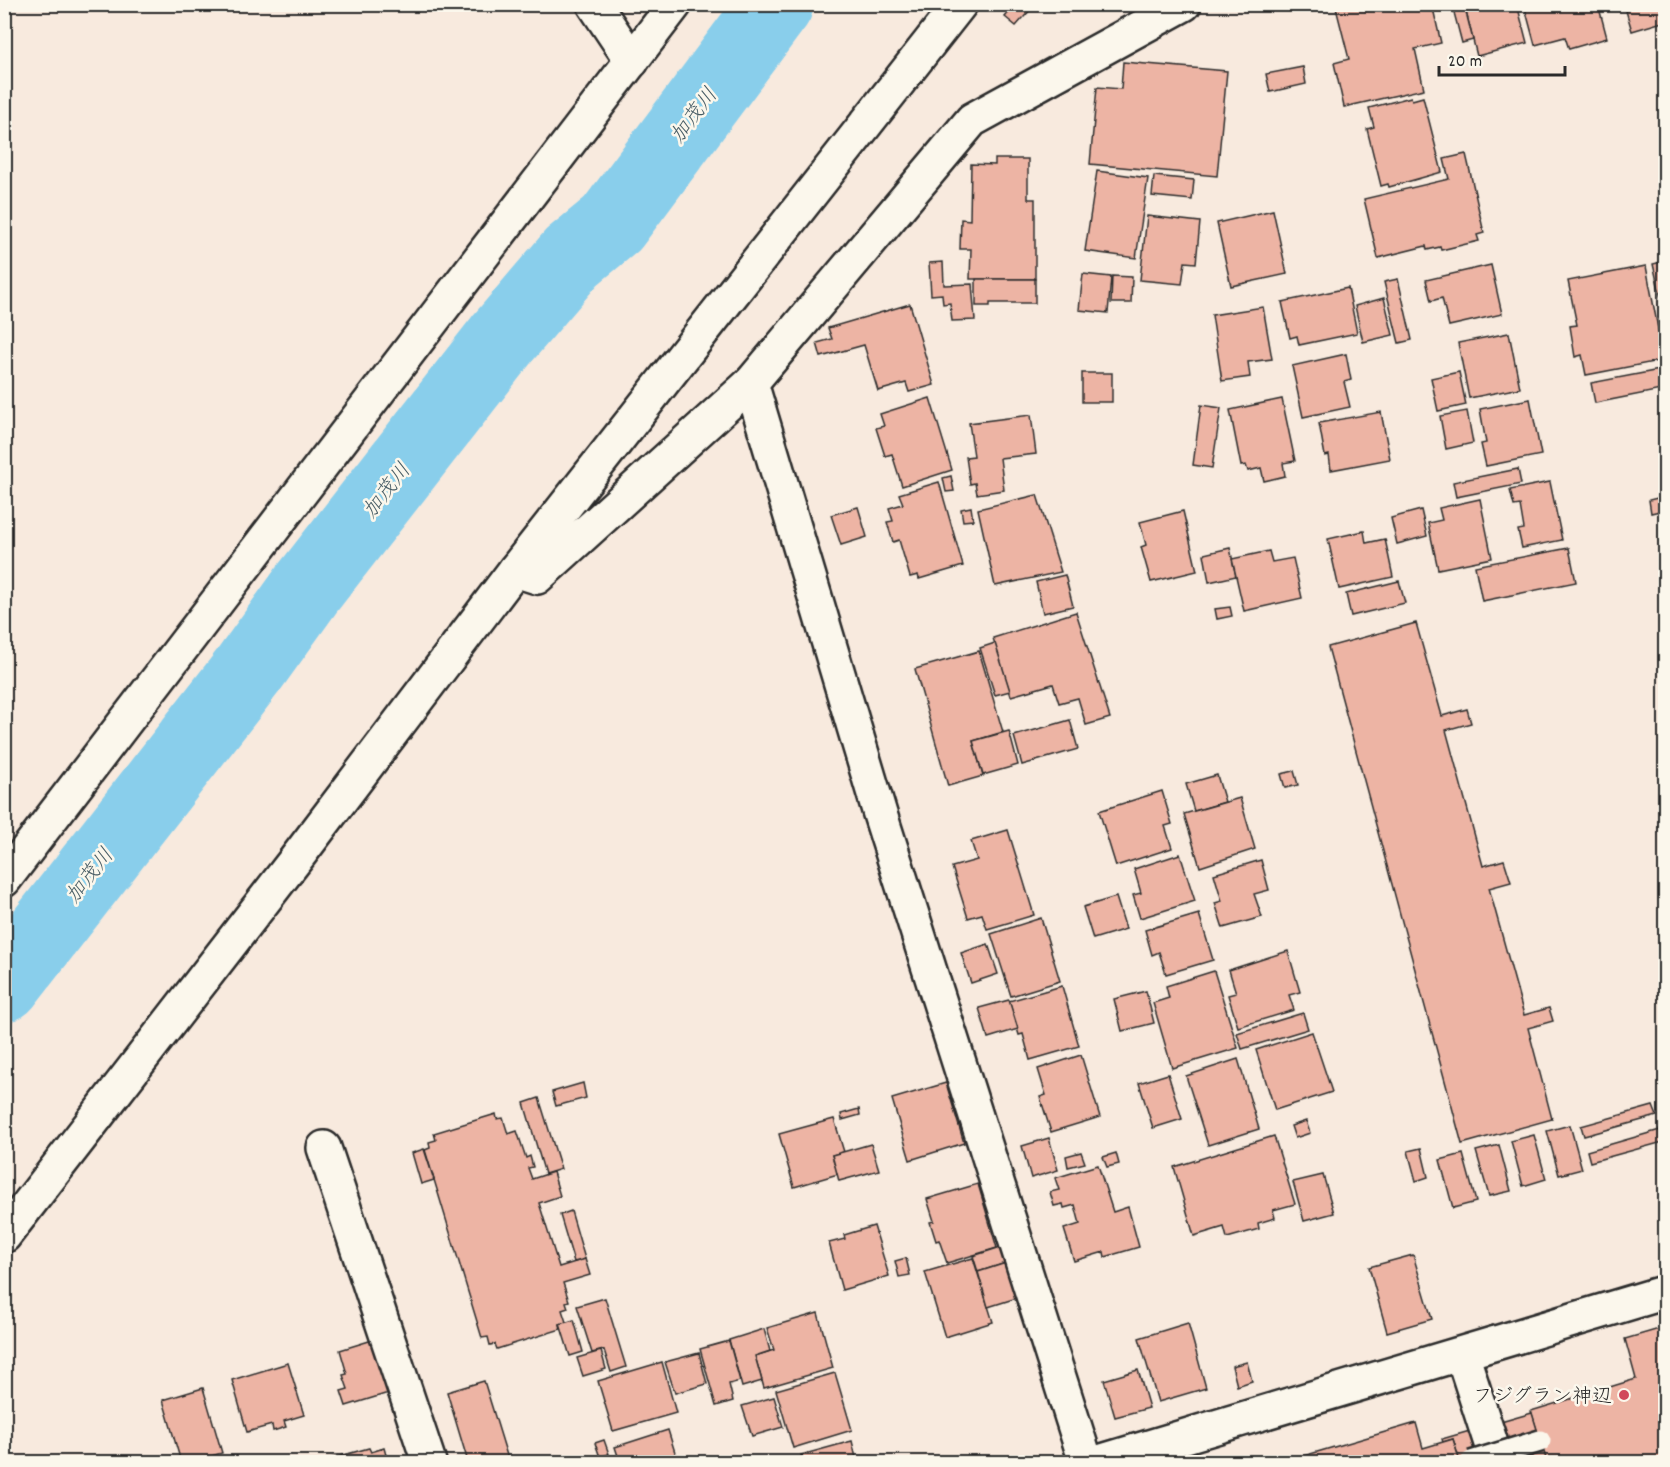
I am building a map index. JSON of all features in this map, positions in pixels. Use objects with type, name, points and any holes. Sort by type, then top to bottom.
[{"type":"street","points":[[594,4],[632,61]]},
{"type":"street","points":[[4,880],[675,4]]},
{"type":"street","points":[[4,1236],[296,859],[515,570],[960,4]]},
{"type":"street","points":[[515,570],[537,577],[751,383],[972,120],[1184,4]]},
{"type":"street","points":[[751,383],[880,814],[1086,1462]]},
{"type":"street","points":[[324,1148],[429,1462]]},
{"type":"street","points":[[1100,1462],[1665,1292]]},
{"type":"street","points":[[1462,1354],[1497,1462]]},
{"type":"lane","points":[[1471,1462],[1540,1441]]},
{"type":"building","points":[[1016,4],[1028,4],[1032,8],[1016,26],[1005,17]]},
{"type":"building","points":[[1335,4],[1432,4],[1441,43],[1415,49],[1424,89],[1344,107],[1334,63],[1349,59]]},
{"type":"building","points":[[1464,4],[1517,4],[1527,43],[1477,56]]},
{"type":"building","points":[[1464,4],[1473,40],[1462,43],[1452,5]]},
{"type":"building","points":[[1524,4],[1598,4],[1607,38],[1569,49],[1565,37],[1535,45]]},
{"type":"building","points":[[1624,4],[1666,4],[1666,21],[1632,31]]},
{"type":"building","points":[[1123,62],[1227,71],[1217,176],[1090,164],[1097,87],[1121,89]]},
{"type":"building","points":[[1303,67],[1306,84],[1270,92],[1266,74]]},
{"type":"building","points":[[1411,97],[1412,100],[1423,97],[1442,172],[1389,187],[1388,184],[1381,186],[1367,129],[1374,127],[1369,108]]},
{"type":"building","points":[[1466,154],[1484,233],[1477,235],[1479,241],[1441,250],[1440,247],[1427,250],[1426,246],[1378,258],[1364,199],[1449,179],[1444,159]]},
{"type":"building","points":[[995,159],[1028,159],[1028,199],[1035,199],[1035,279],[970,279],[971,249],[960,249],[961,219],[970,220],[971,164],[995,165]]},
{"type":"building","points":[[1097,171],[1148,178],[1136,258],[1085,251]]},
{"type":"building","points":[[1154,176],[1194,180],[1192,200],[1152,196]]},
{"type":"building","points":[[1273,210],[1287,274],[1231,286],[1217,223]]},
{"type":"building","points":[[1147,216],[1200,222],[1196,263],[1185,262],[1182,284],[1140,280]]},
{"type":"building","points":[[1666,261],[1666,297],[1661,298],[1653,264]]},
{"type":"building","points":[[943,262],[944,285],[972,284],[975,320],[952,321],[950,303],[943,304],[942,294],[931,295],[929,263]]},
{"type":"building","points":[[1491,265],[1502,314],[1449,326],[1442,298],[1431,301],[1426,280]]},
{"type":"building","points":[[1646,266],[1664,360],[1586,375],[1582,355],[1575,357],[1570,326],[1577,325],[1568,281]]},
{"type":"building","points":[[1083,274],[1111,277],[1108,313],[1079,310]]},
{"type":"building","points":[[1112,276],[1132,277],[1131,303],[1111,303]]},
{"type":"building","points":[[976,279],[1035,279],[1035,303],[990,303],[990,306],[976,306]]},
{"type":"building","points":[[1398,279],[1412,340],[1399,343],[1384,282]]},
{"type":"building","points":[[1348,288],[1357,333],[1299,345],[1297,336],[1290,338],[1282,302]]},
{"type":"building","points":[[1384,298],[1393,335],[1363,342],[1355,306]]},
{"type":"building","points":[[910,304],[934,385],[909,392],[906,383],[878,391],[864,345],[821,357],[817,343],[832,339],[828,328]]},
{"type":"building","points":[[1263,307],[1272,359],[1248,362],[1250,377],[1222,381],[1212,315]]},
{"type":"building","points":[[1509,333],[1520,388],[1469,398],[1458,343]]},
{"type":"building","points":[[1346,354],[1351,380],[1344,382],[1350,407],[1303,417],[1292,366]]},
{"type":"building","points":[[1665,369],[1666,389],[1595,403],[1591,383]]},
{"type":"building","points":[[1459,372],[1466,405],[1438,411],[1431,378]]},
{"type":"building","points":[[1082,373],[1112,373],[1112,402],[1082,402]]},
{"type":"building","points":[[930,398],[952,470],[902,486],[892,454],[885,456],[876,428],[884,426],[880,414]]},
{"type":"building","points":[[1282,399],[1295,461],[1283,463],[1285,476],[1264,481],[1261,468],[1248,471],[1246,465],[1241,466],[1230,410]]},
{"type":"building","points":[[1530,399],[1541,455],[1486,466],[1481,444],[1486,443],[1480,409]]},
{"type":"building","points":[[1201,405],[1221,408],[1212,468],[1193,465]]},
{"type":"building","points":[[1467,411],[1473,443],[1446,449],[1440,416]]},
{"type":"building","points":[[1381,412],[1390,459],[1331,470],[1329,455],[1325,456],[1319,423]]},
{"type":"building","points":[[1031,415],[1036,454],[1000,458],[1004,490],[977,494],[975,483],[970,484],[966,457],[974,456],[969,423]]},
{"type":"building","points":[[1518,469],[1521,484],[1456,497],[1453,482]]},
{"type":"building","points":[[951,476],[954,491],[946,492],[943,478]]},
{"type":"building","points":[[939,482],[963,566],[919,579],[918,575],[910,577],[899,540],[893,542],[887,522],[893,521],[889,508],[903,504],[899,494]]},
{"type":"building","points":[[1550,482],[1562,540],[1522,548],[1518,530],[1524,529],[1520,505],[1514,506],[1510,490]]},
{"type":"building","points":[[1037,495],[1061,572],[995,586],[978,509]]},
{"type":"building","points":[[1662,497],[1664,510],[1651,513],[1649,500]]},
{"type":"building","points":[[1480,499],[1492,558],[1438,569],[1428,523],[1442,520],[1439,508]]},
{"type":"building","points":[[858,507],[867,537],[841,545],[831,515]]},
{"type":"building","points":[[971,507],[973,520],[963,521],[961,509]]},
{"type":"building","points":[[1421,510],[1427,536],[1397,544],[1391,518]]},
{"type":"building","points":[[1183,511],[1197,571],[1151,582],[1141,547],[1146,545],[1140,522]]},
{"type":"building","points":[[1364,531],[1366,543],[1385,539],[1393,577],[1339,589],[1328,539]]},
{"type":"building","points":[[1230,548],[1236,576],[1209,582],[1204,554]]},
{"type":"building","points":[[1569,548],[1576,582],[1482,601],[1475,566]]},
{"type":"building","points":[[1269,551],[1272,562],[1293,558],[1302,598],[1244,611],[1232,559]]},
{"type":"building","points":[[1065,575],[1073,606],[1043,613],[1036,582]]},
{"type":"building","points":[[1399,581],[1405,603],[1351,616],[1346,594]]},
{"type":"building","points":[[1230,607],[1232,616],[1217,619],[1215,609]]},
{"type":"building","points":[[1076,612],[1110,718],[1086,725],[1078,698],[1059,703],[1053,684],[1011,696],[993,638]]},
{"type":"building","points":[[1416,623],[1442,716],[1467,709],[1471,723],[1446,730],[1483,866],[1504,860],[1511,882],[1489,888],[1524,1015],[1549,1008],[1553,1021],[1528,1028],[1552,1119],[1462,1144],[1328,647]]},
{"type":"building","points":[[995,643],[1010,691],[995,695],[980,648]]},
{"type":"building","points":[[979,651],[1003,732],[973,741],[983,776],[948,786],[915,669]]},
{"type":"building","points":[[1070,720],[1078,749],[1022,765],[1014,736]]},
{"type":"building","points":[[1009,731],[1018,765],[983,775],[973,741]]},
{"type":"building","points":[[1294,771],[1298,785],[1285,788],[1281,774]]},
{"type":"building","points":[[1217,775],[1225,802],[1194,811],[1186,784]]},
{"type":"building","points":[[1162,791],[1172,824],[1165,826],[1172,848],[1116,866],[1099,811]]},
{"type":"building","points":[[1240,798],[1255,849],[1200,867],[1184,814]]},
{"type":"building","points":[[1008,830],[1034,915],[987,929],[982,914],[968,918],[952,867],[977,860],[971,841]]},
{"type":"building","points":[[1180,854],[1195,901],[1140,918],[1133,895],[1141,893],[1134,869]]},
{"type":"building","points":[[1261,860],[1269,890],[1254,894],[1262,917],[1223,928],[1215,903],[1222,901],[1214,874]]},
{"type":"building","points":[[1116,897],[1126,929],[1093,939],[1083,907]]},
{"type":"building","points":[[1199,914],[1213,960],[1166,974],[1159,952],[1152,955],[1145,930]]},
{"type":"building","points":[[1041,918],[1060,981],[1011,996],[991,934]]},
{"type":"building","points":[[988,944],[998,974],[971,983],[961,953]]},
{"type":"building","points":[[1288,951],[1300,992],[1289,995],[1294,1010],[1238,1027],[1228,995],[1236,993],[1229,970]]},
{"type":"building","points":[[1214,971],[1238,1048],[1172,1068],[1153,1003],[1169,998],[1166,986]]},
{"type":"building","points":[[1062,986],[1079,1046],[1030,1060],[1023,1034],[1019,1035],[1009,1001]]},
{"type":"building","points":[[1146,991],[1154,1023],[1122,1031],[1114,999]]},
{"type":"building","points":[[1009,1000],[1018,1029],[988,1038],[979,1008]]},
{"type":"building","points":[[1303,1013],[1308,1029],[1242,1049],[1237,1033]]},
{"type":"building","points":[[1312,1032],[1332,1092],[1275,1110],[1256,1050]]},
{"type":"building","points":[[1081,1055],[1100,1117],[1051,1132],[1040,1097],[1046,1095],[1038,1069]]},
{"type":"building","points":[[1238,1059],[1259,1129],[1208,1145],[1186,1076]]},
{"type":"building","points":[[1168,1074],[1182,1119],[1153,1128],[1139,1083]]},
{"type":"building","points":[[583,1083],[586,1098],[556,1106],[552,1092]]},
{"type":"building","points":[[946,1083],[964,1143],[910,1160],[892,1099]]},
{"type":"building","points":[[539,1098],[561,1169],[545,1174],[524,1103]]},
{"type":"building","points":[[1653,1106],[1657,1116],[1584,1136],[1581,1126]]},
{"type":"building","points":[[859,1109],[860,1115],[842,1120],[841,1114]]},
{"type":"building","points":[[496,1114],[497,1119],[503,1118],[508,1134],[517,1131],[526,1158],[530,1156],[533,1167],[528,1168],[532,1179],[553,1172],[560,1196],[539,1203],[559,1267],[585,1259],[590,1275],[563,1283],[569,1301],[566,1302],[568,1308],[562,1310],[566,1322],[560,1324],[561,1329],[497,1349],[495,1344],[490,1345],[488,1337],[482,1338],[425,1150],[430,1148],[429,1142],[436,1140],[434,1133]]},
{"type":"building","points":[[834,1119],[844,1152],[832,1155],[838,1174],[794,1187],[779,1134]]},
{"type":"building","points":[[1306,1121],[1310,1133],[1295,1138],[1291,1126]]},
{"type":"building","points":[[1570,1125],[1582,1169],[1559,1175],[1547,1131]]},
{"type":"building","points":[[1660,1130],[1663,1142],[1590,1162],[1587,1151]]},
{"type":"building","points":[[1534,1135],[1546,1179],[1523,1186],[1511,1141]]},
{"type":"building","points":[[1274,1136],[1295,1204],[1273,1210],[1275,1218],[1258,1223],[1259,1229],[1227,1238],[1224,1227],[1194,1236],[1174,1167]]},
{"type":"building","points":[[1049,1138],[1058,1170],[1031,1178],[1022,1146]]},
{"type":"building","points":[[871,1144],[879,1170],[839,1181],[832,1155]]},
{"type":"building","points":[[1499,1145],[1511,1191],[1489,1196],[1476,1151]]},
{"type":"building","points":[[1421,1148],[1428,1177],[1416,1181],[1408,1151]]},
{"type":"building","points":[[424,1149],[434,1180],[421,1184],[412,1153]]},
{"type":"building","points":[[1081,1152],[1085,1163],[1068,1167],[1066,1156]]},
{"type":"building","points":[[1116,1153],[1119,1164],[1107,1167],[1103,1157]]},
{"type":"building","points":[[1463,1154],[1476,1202],[1453,1208],[1440,1160]]},
{"type":"building","points":[[1098,1165],[1113,1212],[1128,1207],[1139,1247],[1105,1257],[1104,1252],[1074,1261],[1064,1229],[1080,1224],[1075,1205],[1064,1208],[1063,1204],[1054,1206],[1050,1192],[1059,1190],[1055,1178]]},
{"type":"building","points":[[1323,1175],[1334,1213],[1304,1221],[1293,1182]]},
{"type":"building","points":[[978,1184],[997,1248],[947,1263],[930,1222],[934,1221],[927,1199]]},
{"type":"building","points":[[571,1211],[585,1259],[574,1262],[560,1215]]},
{"type":"building","points":[[874,1226],[889,1276],[842,1290],[829,1243],[845,1239],[844,1235]]},
{"type":"building","points":[[1004,1246],[1009,1262],[978,1272],[973,1256]]},
{"type":"building","points":[[1413,1255],[1432,1319],[1387,1332],[1369,1267]]},
{"type":"building","points":[[906,1258],[910,1275],[899,1277],[895,1261]]},
{"type":"building","points":[[973,1258],[993,1322],[945,1337],[925,1272]]},
{"type":"building","points":[[1009,1262],[1020,1297],[988,1307],[978,1272]]},
{"type":"building","points":[[605,1298],[626,1367],[611,1372],[604,1350],[592,1353],[577,1306]]},
{"type":"building","points":[[818,1313],[833,1368],[764,1388],[755,1356],[774,1350],[767,1328]]},
{"type":"building","points":[[574,1320],[583,1352],[570,1356],[560,1324]]},
{"type":"building","points":[[1188,1323],[1206,1388],[1158,1402],[1139,1338]]},
{"type":"building","name":"フジグラン神辺","points":[[1666,1327],[1666,1462],[1547,1462],[1531,1411],[1636,1379],[1625,1339]]},
{"type":"building","points":[[764,1329],[770,1351],[755,1356],[762,1381],[742,1387],[729,1340]]},
{"type":"building","points":[[379,1338],[395,1391],[346,1406],[341,1391],[348,1389],[343,1375],[347,1374],[340,1350]]},
{"type":"building","points":[[729,1341],[740,1381],[729,1384],[733,1401],[716,1406],[700,1349]]},
{"type":"building","points":[[601,1351],[606,1369],[583,1376],[577,1358]]},
{"type":"building","points":[[699,1353],[707,1384],[675,1393],[665,1362]]},
{"type":"building","points":[[662,1362],[676,1413],[613,1431],[598,1381]]},
{"type":"building","points":[[1247,1362],[1252,1381],[1237,1386],[1232,1366]]},
{"type":"building","points":[[288,1363],[304,1415],[284,1421],[286,1427],[273,1431],[272,1425],[247,1432],[232,1380]]},
{"type":"building","points":[[1138,1370],[1149,1408],[1115,1417],[1104,1380]]},
{"type":"building","points":[[835,1373],[852,1430],[793,1448],[776,1390]]},
{"type":"building","points":[[484,1381],[509,1462],[468,1462],[447,1392]]},
{"type":"building","points":[[203,1388],[222,1453],[190,1462],[181,1462],[163,1400]]},
{"type":"building","points":[[774,1397],[783,1427],[752,1436],[742,1406]]},
{"type":"building","points":[[1532,1413],[1547,1462],[1460,1462],[1453,1439],[1443,1442],[1442,1439]]},
{"type":"building","points":[[1416,1423],[1423,1448],[1453,1439],[1460,1462],[1283,1462]]},
{"type":"building","points":[[668,1430],[678,1462],[620,1462],[615,1447]]},
{"type":"building","points":[[604,1440],[609,1454],[600,1457],[595,1443]]},
{"type":"building","points":[[852,1441],[857,1462],[803,1462],[801,1455]]},
{"type":"building","points":[[369,1448],[371,1452],[384,1448],[388,1462],[319,1462]]},
{"type":"waterway","name":"加茂川","points":[[4,984],[249,670],[307,589],[503,338],[572,257],[612,224],[776,4]]},
{"type":"place","name":"フジグラン神辺","points":[[1624,1395]]}]
